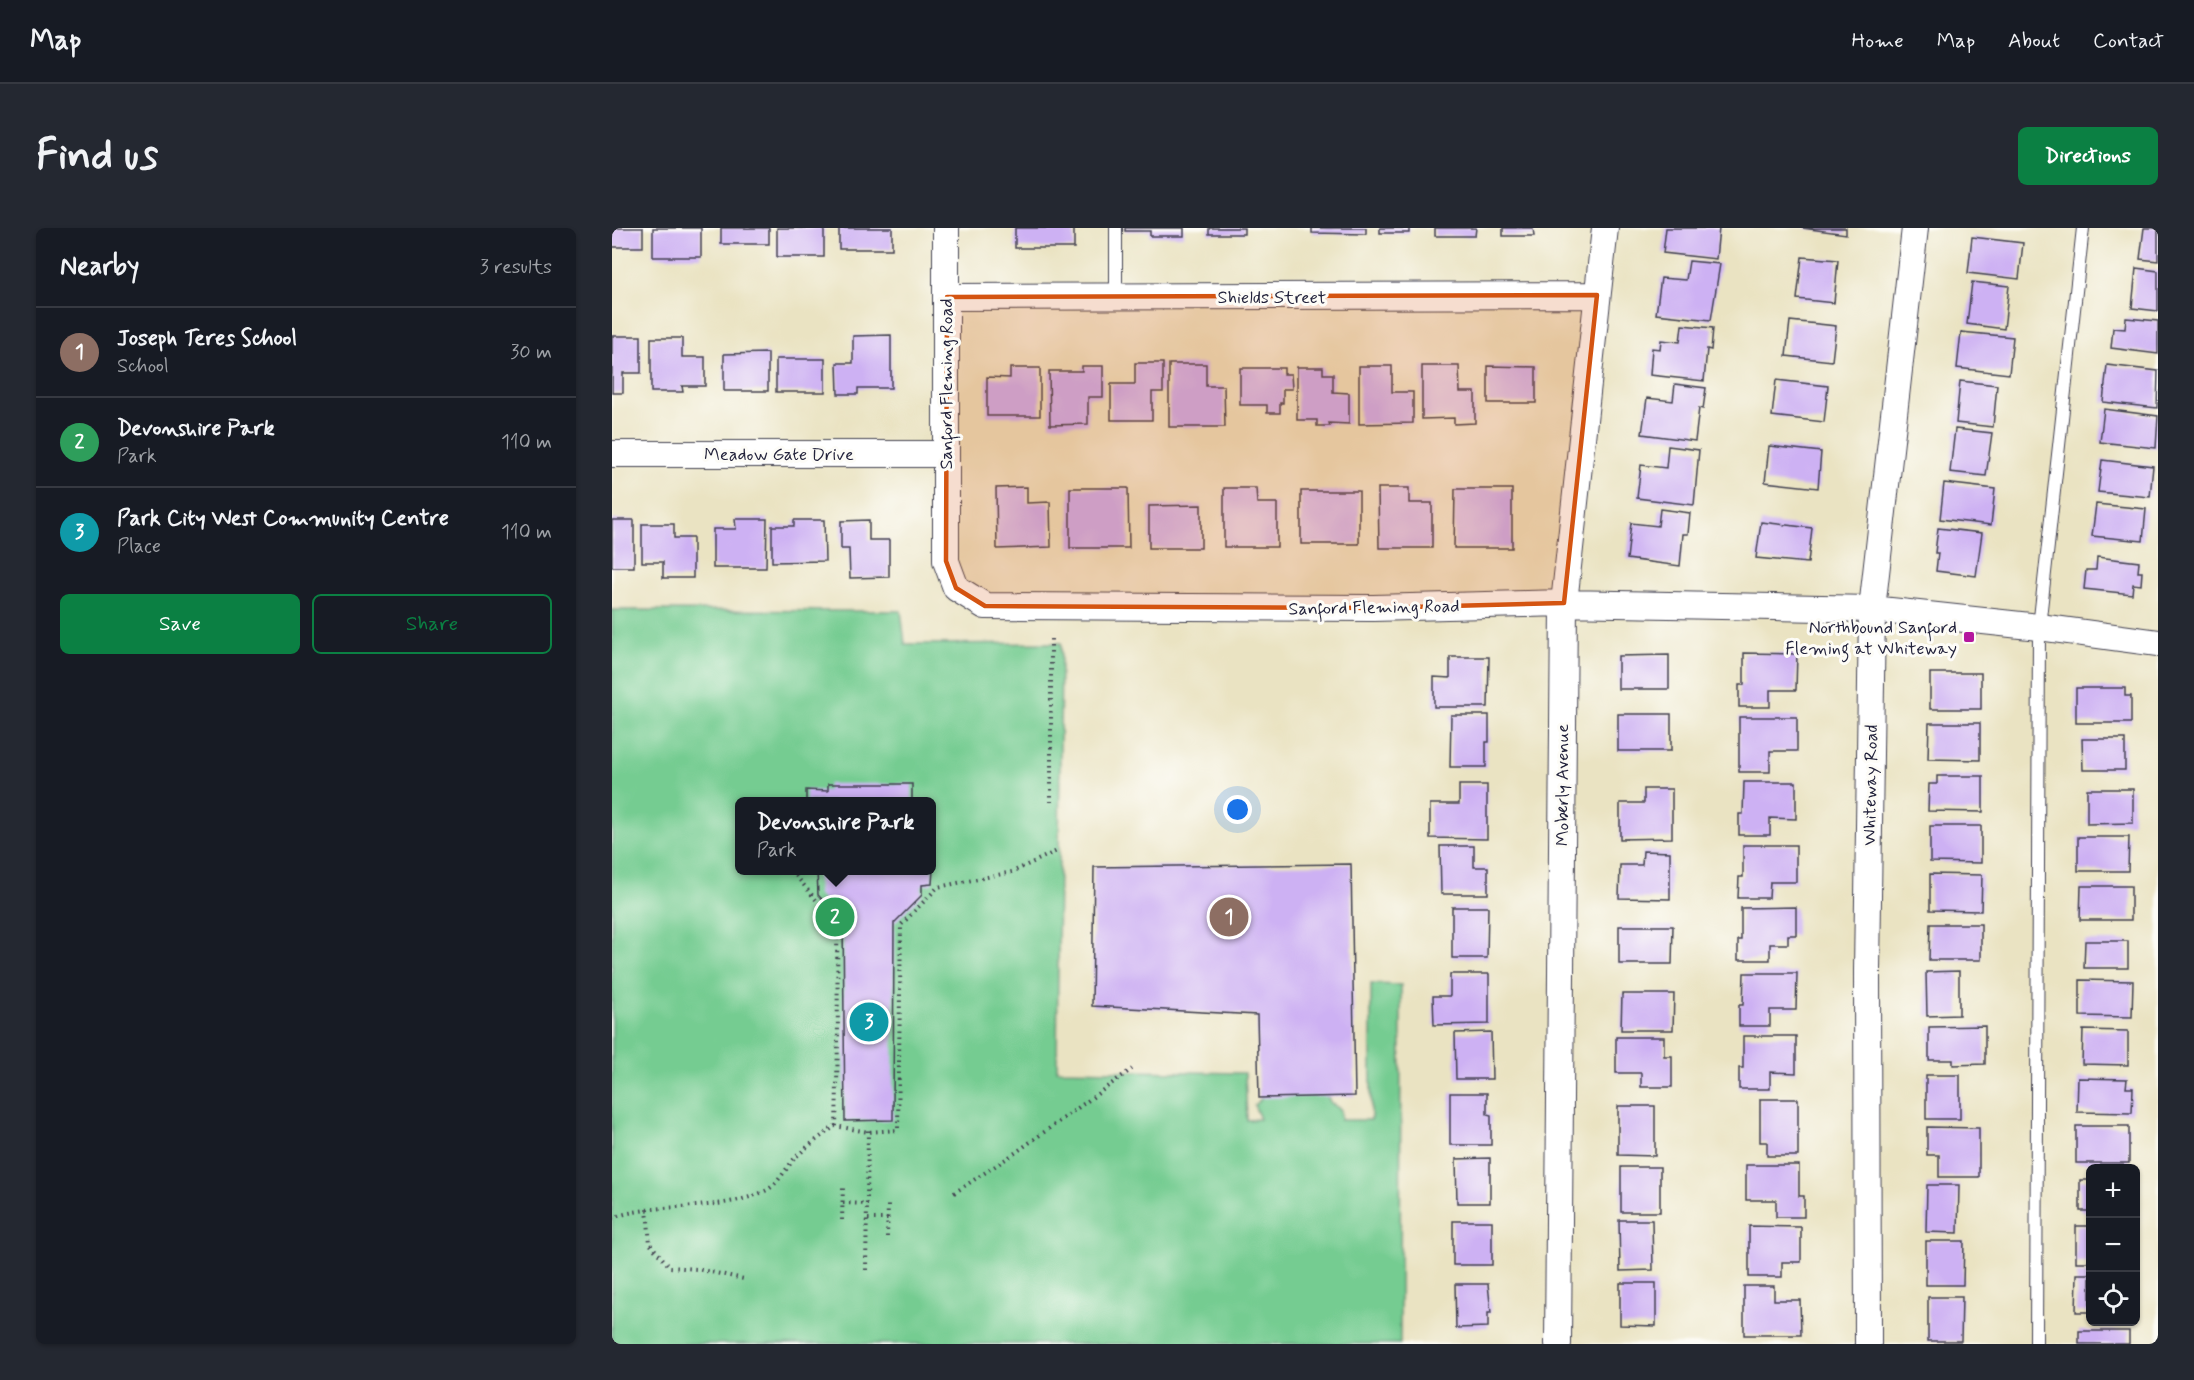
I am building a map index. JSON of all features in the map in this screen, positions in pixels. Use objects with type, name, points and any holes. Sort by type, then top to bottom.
[{"type":"street","name":"Sanford Fleming Road","points":[[946,228],[946,561],[956,588],[986,606],[1361,608],[1564,603],[1872,609],[2039,627],[2158,643]]},
{"type":"street","name":"Moberly Avenue","points":[[1558,1344],[1564,603],[1605,228]]},
{"type":"street","name":"Whiteway Road","points":[[1868,1344],[1867,972],[1872,609],[1915,228]]},
{"type":"street","name":"Shields Street","points":[[947,297],[1597,295]]},
{"type":"street","name":"Meadow Gate Drive","points":[[612,454],[946,454]]},
{"type":"lane","points":[[1116,228],[1116,297]]},
{"type":"lane","points":[[2036,1344],[2039,627],[2082,228]]},
{"type":"path","points":[[1051,639],[1051,802]]},
{"type":"path","points":[[612,1218],[647,1209],[713,1205],[742,1200],[768,1190],[797,1156],[836,1127],[868,1131],[897,1130],[901,925],[938,887],[1012,872],[1059,850]]},
{"type":"path","points":[[795,875],[837,925],[836,1127]]},
{"type":"path","points":[[954,1193],[1015,1153],[1132,1069]]},
{"type":"path","points":[[866,1270],[868,1131]]},
{"type":"path","points":[[842,1220],[843,1186]]},
{"type":"path","points":[[843,1203],[868,1204]]},
{"type":"path","points":[[887,1237],[888,1205]]},
{"type":"path","points":[[647,1209],[650,1244],[670,1268],[696,1269],[744,1279]]},
{"type":"path","points":[[868,1219],[888,1218]]},
{"type":"highlighted area","points":[[1597,295],[1564,603],[1373,608],[985,606],[956,588],[946,561],[947,297]]},
{"type":"green space","points":[[612,610],[901,611],[905,644],[1061,643],[1057,1070],[1245,1073],[1247,1120],[1260,1119],[1254,1105],[1261,1099],[1262,1089],[1326,1094],[1331,1103],[1341,1110],[1341,1120],[1371,1120],[1371,984],[1401,985],[1400,1344],[612,1344]]},
{"type":"building","points":[[612,228],[643,228],[643,247],[612,247]]},
{"type":"building","points":[[653,228],[701,228],[701,257],[653,257]]},
{"type":"building","points":[[721,228],[769,228],[769,244],[721,244]]},
{"type":"building","points":[[777,228],[824,228],[824,257],[777,257]]},
{"type":"building","points":[[839,228],[892,228],[892,249],[839,249]]},
{"type":"building","points":[[1015,228],[1074,228],[1074,248],[1015,248]]},
{"type":"building","points":[[1125,228],[1184,228],[1184,236],[1150,236],[1150,231],[1125,231]]},
{"type":"building","points":[[1209,228],[1244,228],[1244,234],[1209,234]]},
{"type":"building","points":[[1312,228],[1366,228],[1366,234],[1312,233]]},
{"type":"building","points":[[1380,228],[1409,228],[1409,233],[1380,233]]},
{"type":"building","points":[[1435,228],[1476,228],[1475,236],[1435,236]]},
{"type":"building","points":[[1503,228],[1533,228],[1534,236],[1503,236]]},
{"type":"building","points":[[1666,228],[1719,228],[1716,259],[1663,253]]},
{"type":"building","points":[[1802,228],[1846,228],[1846,234]]},
{"type":"building","points":[[2144,228],[2158,228],[2158,261],[2140,259]]},
{"type":"building","points":[[1972,237],[2023,243],[2019,279],[1968,273]]},
{"type":"building","points":[[1802,257],[1838,260],[1834,303],[1797,299]]},
{"type":"building","points":[[1689,261],[1720,264],[1711,320],[1656,314],[1661,278],[1686,280]]},
{"type":"building","points":[[2136,268],[2158,271],[2158,311],[2132,308]]},
{"type":"building","points":[[1972,282],[2009,286],[2004,329],[1967,324]]},
{"type":"building","points":[[2126,318],[2158,321],[2158,354],[2111,348],[2113,328],[2125,329]]},
{"type":"building","points":[[1790,321],[1836,326],[1832,361],[1786,356]]},
{"type":"building","points":[[1682,325],[1713,328],[1711,350],[1707,349],[1704,381],[1650,375],[1652,348],[1660,349],[1661,340],[1680,342]]},
{"type":"building","points":[[1961,332],[2013,337],[2009,374],[1957,368]]},
{"type":"building","points":[[891,335],[891,388],[858,388],[858,394],[838,394],[837,363],[853,363],[853,336]]},
{"type":"building","points":[[612,336],[641,336],[641,373],[623,373],[623,393],[612,393]]},
{"type":"building","points":[[651,338],[682,338],[682,357],[705,357],[705,386],[682,386],[683,392],[651,392]]},
{"type":"building","points":[[768,353],[768,391],[724,391],[724,354]]},
{"type":"building","points":[[776,359],[825,359],[825,392],[776,392]]},
{"type":"building","points":[[1135,363],[1163,363],[1163,392],[1152,392],[1152,420],[1111,420],[1111,384],[1135,384]]},
{"type":"building","points":[[1169,364],[1206,364],[1206,386],[1224,386],[1225,427],[1169,427]]},
{"type":"building","points":[[2107,365],[2158,371],[2157,408],[2103,402]]},
{"type":"building","points":[[1082,366],[1103,366],[1103,397],[1088,397],[1088,424],[1050,425],[1049,371],[1082,371]]},
{"type":"building","points":[[1359,366],[1392,366],[1392,392],[1413,392],[1413,423],[1359,424]]},
{"type":"building","points":[[1422,366],[1459,366],[1460,392],[1475,392],[1475,423],[1454,424],[1454,418],[1422,419]]},
{"type":"building","points":[[1488,366],[1536,367],[1536,403],[1488,403]]},
{"type":"building","points":[[1297,367],[1323,367],[1323,374],[1333,374],[1333,392],[1349,393],[1349,424],[1329,423],[1330,426],[1317,426],[1317,420],[1297,420]]},
{"type":"building","points":[[1010,368],[1040,368],[1040,416],[987,416],[987,377],[1010,378]]},
{"type":"building","points":[[1240,368],[1284,368],[1284,374],[1291,374],[1292,389],[1283,389],[1280,413],[1267,413],[1267,405],[1240,405]]},
{"type":"building","points":[[1776,380],[1828,386],[1824,422],[1772,416]]},
{"type":"building","points":[[1960,381],[1997,385],[1993,427],[1956,423]]},
{"type":"building","points":[[1675,384],[1706,388],[1703,409],[1699,408],[1695,441],[1642,434],[1647,398],[1673,401]]},
{"type":"building","points":[[2104,409],[2158,416],[2156,448],[2100,442]]},
{"type":"building","points":[[1955,429],[1992,433],[1986,476],[1950,472]]},
{"type":"building","points":[[1668,446],[1699,450],[1694,505],[1637,498],[1641,465],[1666,468]]},
{"type":"building","points":[[1769,446],[1821,452],[1818,488],[1765,482]]},
{"type":"building","points":[[2102,460],[2153,466],[2150,497],[2098,492]]},
{"type":"building","points":[[1944,483],[1995,489],[1991,525],[1940,519]]},
{"type":"building","points":[[1027,487],[1027,503],[1050,502],[1051,547],[997,549],[996,488]]},
{"type":"building","points":[[1070,488],[1128,488],[1129,548],[1070,548]]},
{"type":"building","points":[[1224,488],[1256,488],[1257,503],[1277,503],[1277,547],[1224,547]]},
{"type":"building","points":[[1378,488],[1409,488],[1409,503],[1432,503],[1432,548],[1379,548]]},
{"type":"building","points":[[1455,489],[1512,489],[1512,548],[1454,548]]},
{"type":"building","points":[[1301,491],[1359,491],[1359,544],[1301,544]]},
{"type":"building","points":[[2096,504],[2146,509],[2143,541],[2092,536]]},
{"type":"building","points":[[1201,505],[1201,548],[1149,548],[1149,506]]},
{"type":"building","points":[[1660,509],[1690,513],[1688,534],[1683,534],[1680,566],[1627,559],[1631,523],[1658,526]]},
{"type":"building","points":[[735,519],[767,519],[766,568],[713,568],[713,529],[736,529]]},
{"type":"building","points":[[612,520],[634,520],[634,567],[612,567]]},
{"type":"building","points":[[794,520],[824,520],[825,561],[772,562],[772,526],[794,526]]},
{"type":"building","points":[[869,520],[869,540],[889,540],[889,577],[850,578],[849,549],[841,549],[841,521]]},
{"type":"building","points":[[1761,522],[1812,528],[1808,563],[1756,558]]},
{"type":"building","points":[[642,524],[674,524],[674,538],[693,538],[693,578],[663,578],[663,562],[642,562]]},
{"type":"building","points":[[1938,528],[1982,533],[1976,576],[1936,571],[1938,553],[1935,553]]},
{"type":"building","points":[[2097,557],[2139,562],[2138,572],[2142,572],[2141,585],[2133,584],[2132,594],[2084,589],[2086,570],[2096,570]]},
{"type":"building","points":[[1744,653],[1797,654],[1796,690],[1770,690],[1770,707],[1739,707],[1739,685],[1744,685]]},
{"type":"building","points":[[1669,655],[1669,689],[1618,689],[1618,656]]},
{"type":"building","points":[[1450,657],[1489,657],[1488,707],[1434,707],[1434,677],[1450,678]]},
{"type":"building","points":[[1930,673],[1981,673],[1981,709],[1930,709]]},
{"type":"building","points":[[2076,688],[2125,688],[2125,696],[2131,696],[2131,723],[2076,723]]},
{"type":"building","points":[[1618,714],[1671,714],[1671,751],[1618,751]]},
{"type":"building","points":[[1451,715],[1489,715],[1486,767],[1450,767]]},
{"type":"building","points":[[1739,717],[1797,717],[1797,751],[1770,751],[1770,772],[1739,772]]},
{"type":"building","points":[[1929,723],[1980,723],[1980,760],[1928,759]]},
{"type":"building","points":[[2082,739],[2125,739],[2125,770],[2083,770]]},
{"type":"building","points":[[1937,776],[1983,776],[1983,812],[1928,811],[1929,784],[1937,784]]},
{"type":"building","points":[[1744,782],[1796,782],[1796,819],[1770,818],[1770,835],[1739,835],[1739,814],[1743,814]]},
{"type":"building","points":[[828,784],[912,784],[912,797],[806,797],[806,790],[828,791]]},
{"type":"building","points":[[1459,785],[1487,785],[1487,839],[1430,838],[1430,804],[1459,804]]},
{"type":"building","points":[[1644,789],[1672,789],[1672,838],[1620,839],[1620,803],[1644,803]]},
{"type":"building","points":[[2087,789],[2133,789],[2133,823],[2087,824]]},
{"type":"building","points":[[1930,826],[1981,826],[1981,863],[1930,862]]},
{"type":"building","points":[[2078,837],[2129,837],[2128,871],[2078,871]]},
{"type":"building","points":[[1743,845],[1796,845],[1796,882],[1770,882],[1769,898],[1738,898],[1739,877],[1743,877]]},
{"type":"building","points":[[1440,846],[1474,846],[1474,867],[1488,867],[1488,894],[1441,894]]},
{"type":"building","points":[[1643,851],[1670,852],[1670,899],[1619,898],[1620,865],[1642,865]]},
{"type":"building","points":[[1351,864],[1355,1096],[1259,1098],[1257,1015],[1092,1006],[1094,867]]},
{"type":"building","points":[[1930,874],[1982,875],[1981,911],[1930,910]]},
{"type":"building","points":[[817,875],[933,875],[932,884],[922,885],[922,895],[894,923],[893,1120],[845,1121],[843,921],[818,895]]},
{"type":"building","points":[[2081,886],[2131,886],[2131,920],[2080,920]]},
{"type":"building","points":[[1452,907],[1488,907],[1487,958],[1452,958]]},
{"type":"building","points":[[1796,907],[1796,935],[1788,935],[1788,944],[1770,944],[1770,960],[1738,960],[1738,940],[1741,940],[1741,908]]},
{"type":"building","points":[[1930,924],[1981,924],[1981,960],[1929,960]]},
{"type":"building","points":[[1619,926],[1673,926],[1672,964],[1619,964]]},
{"type":"building","points":[[2085,941],[2128,941],[2128,968],[2084,968]]},
{"type":"building","points":[[1959,971],[1959,1015],[1927,1016],[1926,972]]},
{"type":"building","points":[[1744,973],[1797,973],[1796,1010],[1770,1010],[1770,1026],[1739,1026],[1739,1005],[1743,1005]]},
{"type":"building","points":[[1450,974],[1489,974],[1489,1024],[1434,1025],[1433,996],[1450,996]]},
{"type":"building","points":[[2080,980],[2133,981],[2132,1017],[2080,1016]]},
{"type":"building","points":[[1622,994],[1674,994],[1673,1030],[1621,1030]]},
{"type":"building","points":[[1985,1026],[1985,1064],[1953,1065],[1953,1060],[1929,1060],[1929,1027]]},
{"type":"building","points":[[2083,1030],[2128,1031],[2128,1065],[2082,1064]]},
{"type":"building","points":[[1491,1032],[1492,1079],[1456,1079],[1455,1033]]},
{"type":"building","points":[[1743,1036],[1796,1036],[1796,1073],[1770,1072],[1770,1089],[1739,1089],[1739,1068],[1743,1068]]},
{"type":"building","points":[[1616,1037],[1664,1037],[1664,1056],[1672,1056],[1672,1087],[1641,1087],[1641,1073],[1616,1073]]},
{"type":"building","points":[[1926,1075],[1960,1075],[1960,1119],[1926,1119]]},
{"type":"building","points":[[2078,1078],[2127,1079],[2126,1088],[2133,1088],[2132,1113],[2077,1112]]},
{"type":"building","points":[[1450,1093],[1487,1093],[1487,1114],[1491,1115],[1491,1145],[1450,1145]]},
{"type":"building","points":[[1760,1099],[1798,1099],[1798,1156],[1767,1156],[1767,1142],[1760,1142]]},
{"type":"building","points":[[1618,1106],[1655,1106],[1655,1156],[1618,1155]]},
{"type":"building","points":[[2076,1126],[2129,1126],[2129,1163],[2076,1163]]},
{"type":"building","points":[[1927,1127],[1979,1128],[1979,1177],[1939,1177],[1939,1155],[1927,1155]]},
{"type":"building","points":[[1490,1158],[1490,1203],[1457,1203],[1456,1159]]},
{"type":"building","points":[[1746,1165],[1799,1165],[1799,1196],[1804,1196],[1804,1217],[1776,1217],[1776,1200],[1746,1200]]},
{"type":"building","points":[[1621,1167],[1660,1167],[1660,1212],[1621,1212]]},
{"type":"building","points":[[2080,1180],[2086,1180],[2086,1211],[2080,1211]]},
{"type":"building","points":[[1927,1185],[1959,1185],[1958,1233],[1926,1232]]},
{"type":"building","points":[[1619,1220],[1652,1220],[1653,1270],[1620,1271]]},
{"type":"building","points":[[1453,1221],[1492,1221],[1492,1265],[1453,1265]]},
{"type":"building","points":[[1749,1226],[1801,1227],[1801,1262],[1782,1262],[1782,1277],[1749,1277]]},
{"type":"building","points":[[2076,1226],[2086,1226],[2086,1262],[2076,1262]]},
{"type":"building","points":[[1926,1241],[1964,1241],[1963,1285],[1926,1285]]},
{"type":"building","points":[[2077,1274],[2086,1274],[2086,1312],[2076,1312]]},
{"type":"building","points":[[1620,1283],[1656,1283],[1656,1326],[1620,1325]]},
{"type":"building","points":[[1455,1284],[1488,1284],[1491,1313],[1488,1313],[1488,1327],[1456,1328]]},
{"type":"building","points":[[1744,1286],[1774,1286],[1774,1300],[1800,1300],[1801,1335],[1744,1335]]},
{"type":"building","points":[[1928,1297],[1962,1297],[1961,1341],[1928,1341]]},
{"type":"building","points":[[2079,1331],[2129,1331],[2129,1344],[2079,1344]]},
{"type":"place","name":"Northbound Sanford Fleming at Whiteway","points":[[1969,637]]},
{"type":"place","name":"Devonshire Park","points":[[835,917]]},
{"type":"place","name":"Joseph Teres School","points":[[1229,917]]},
{"type":"place","name":"Park City West Community Centre","points":[[869,1022]]}]
